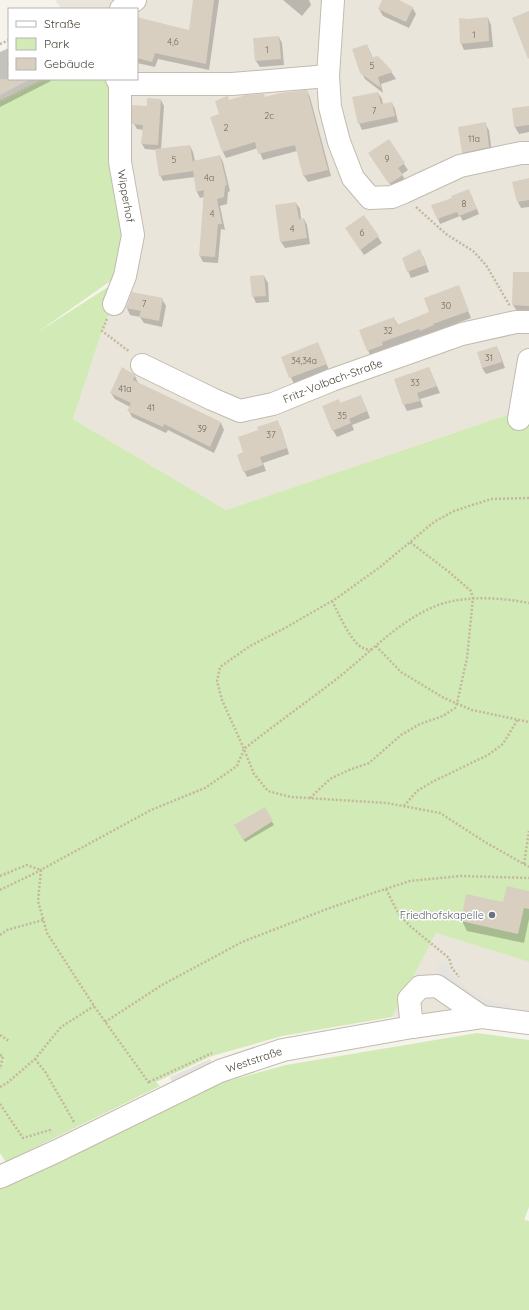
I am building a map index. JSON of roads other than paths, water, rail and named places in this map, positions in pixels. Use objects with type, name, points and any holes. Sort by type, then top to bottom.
[{"type":"street","points":[[123,8],[135,0]]},
{"type":"street","points":[[333,0],[328,76],[330,107],[339,142],[353,178],[370,198],[392,197],[460,166],[520,153],[529,153]]},
{"type":"street","name":"Wipperhof","points":[[114,304],[125,276],[133,235],[120,162],[118,82],[232,84],[328,76]]},
{"type":"street","name":"Fritz-Volbach-Straße","points":[[142,366],[240,411],[273,404],[332,380],[462,334],[522,322]]},
{"type":"street","points":[[519,419],[529,360]]},
{"type":"street","points":[[412,1027],[409,999],[420,987],[437,986],[482,1018]]},
{"type":"street","name":"Weststraße","points":[[0,1177],[57,1151],[220,1071],[283,1050],[412,1027],[482,1018],[529,1023]]},
{"type":"place","name":"Friedhofskapelle","points":[[492,915]]}]
